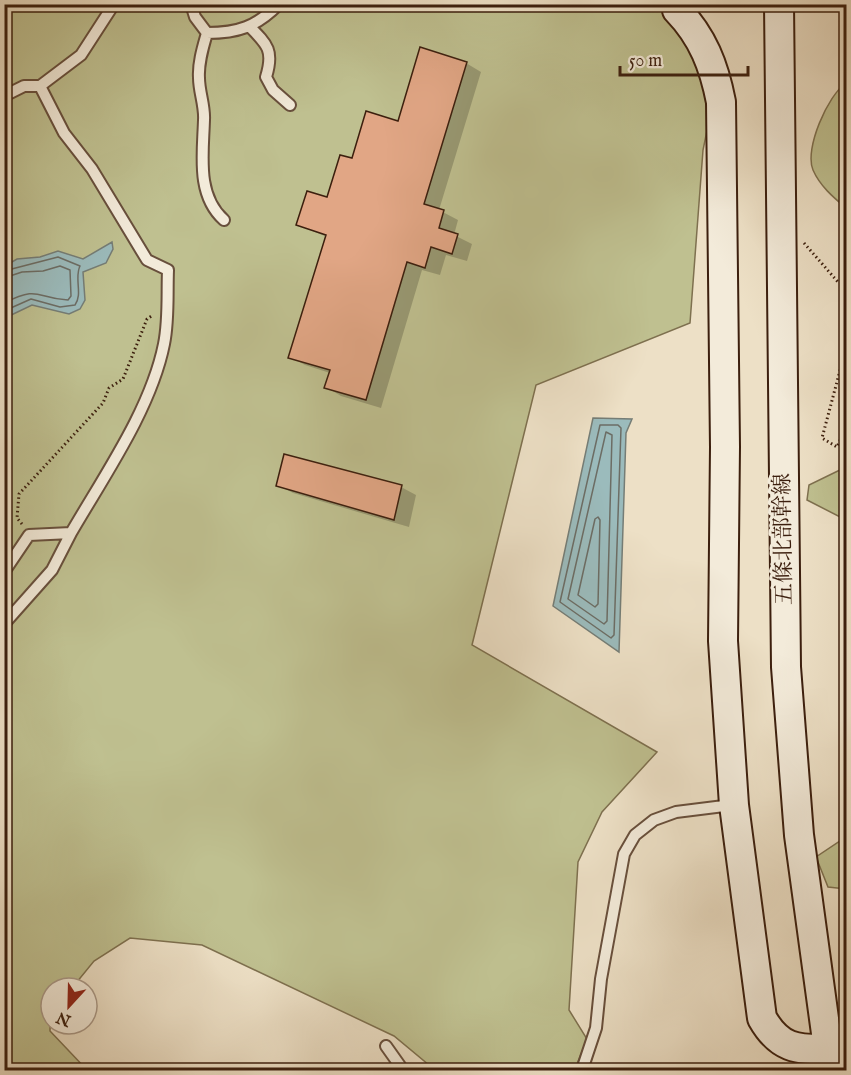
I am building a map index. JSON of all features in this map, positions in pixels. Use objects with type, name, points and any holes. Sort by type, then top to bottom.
[{"type":"street","name":"五條北部幹線","points":[[779,4],[786,667],[799,836],[829,1060]]},
{"type":"street","points":[[677,10],[690,23],[714,66],[720,102],[725,447],[723,641],[734,805],[762,1018],[772,1035],[787,1045],[807,1050],[829,1060]]},
{"type":"lane","points":[[4,96],[24,86],[40,87],[81,55],[114,4]]},
{"type":"lane","points":[[191,4],[195,17],[207,33],[198,77],[204,119],[201,136],[205,188],[213,210],[224,220]]},
{"type":"lane","points":[[207,33],[232,33],[249,26],[279,4]]},
{"type":"lane","points":[[249,26],[269,49],[271,62],[266,77],[273,90],[290,105]]},
{"type":"lane","points":[[4,624],[52,570],[152,386],[165,342],[168,270],[147,260],[92,169],[64,133],[40,87]]},
{"type":"lane","points":[[4,572],[29,535],[71,533]]},
{"type":"lane","points":[[584,1070],[596,1028],[601,979],[624,854],[635,835],[654,820],[676,812],[734,805]]},
{"type":"lane","points":[[386,1046],[403,1071]]},
{"type":"path","points":[[781,217],[838,282],[846,285]]},
{"type":"path","points":[[29,535],[17,518],[19,494],[103,403],[109,388],[123,379],[147,319],[166,305]]},
{"type":"path","points":[[846,348],[822,438],[837,447],[846,427]]},
{"type":"green space","points":[[5,5],[686,5],[700,46],[712,106],[703,150],[690,323],[536,385],[472,645],[657,752],[602,812],[578,862],[569,1010],[587,1039],[577,1064],[570,1070],[435,1070],[394,1036],[202,945],[130,938],[94,961],[82,976],[39,976],[39,1036],[55,1036],[87,1070],[5,1070]]},
{"type":"green space","points":[[846,83],[846,208],[819,181],[811,161],[819,123],[832,99]]},
{"type":"green space","points":[[846,467],[846,520],[807,500],[809,485]]},
{"type":"green space","points":[[846,837],[846,889],[828,887],[816,857]]},
{"type":"water","points":[[112,242],[113,249],[106,263],[83,272],[85,300],[80,309],[69,314],[32,305],[5,318],[5,266],[17,259],[40,257],[58,251],[83,259]]},
{"type":"water","points":[[593,418],[632,419],[626,433],[619,652],[553,606]]},
{"type":"building","points":[[420,47],[467,62],[424,204],[444,210],[439,228],[458,234],[452,254],[431,247],[425,268],[407,262],[366,400],[324,388],[330,370],[288,358],[326,235],[296,225],[307,191],[327,197],[340,155],[352,158],[366,111],[398,121]]},
{"type":"building","points":[[284,454],[402,485],[394,520],[276,486]]}]
